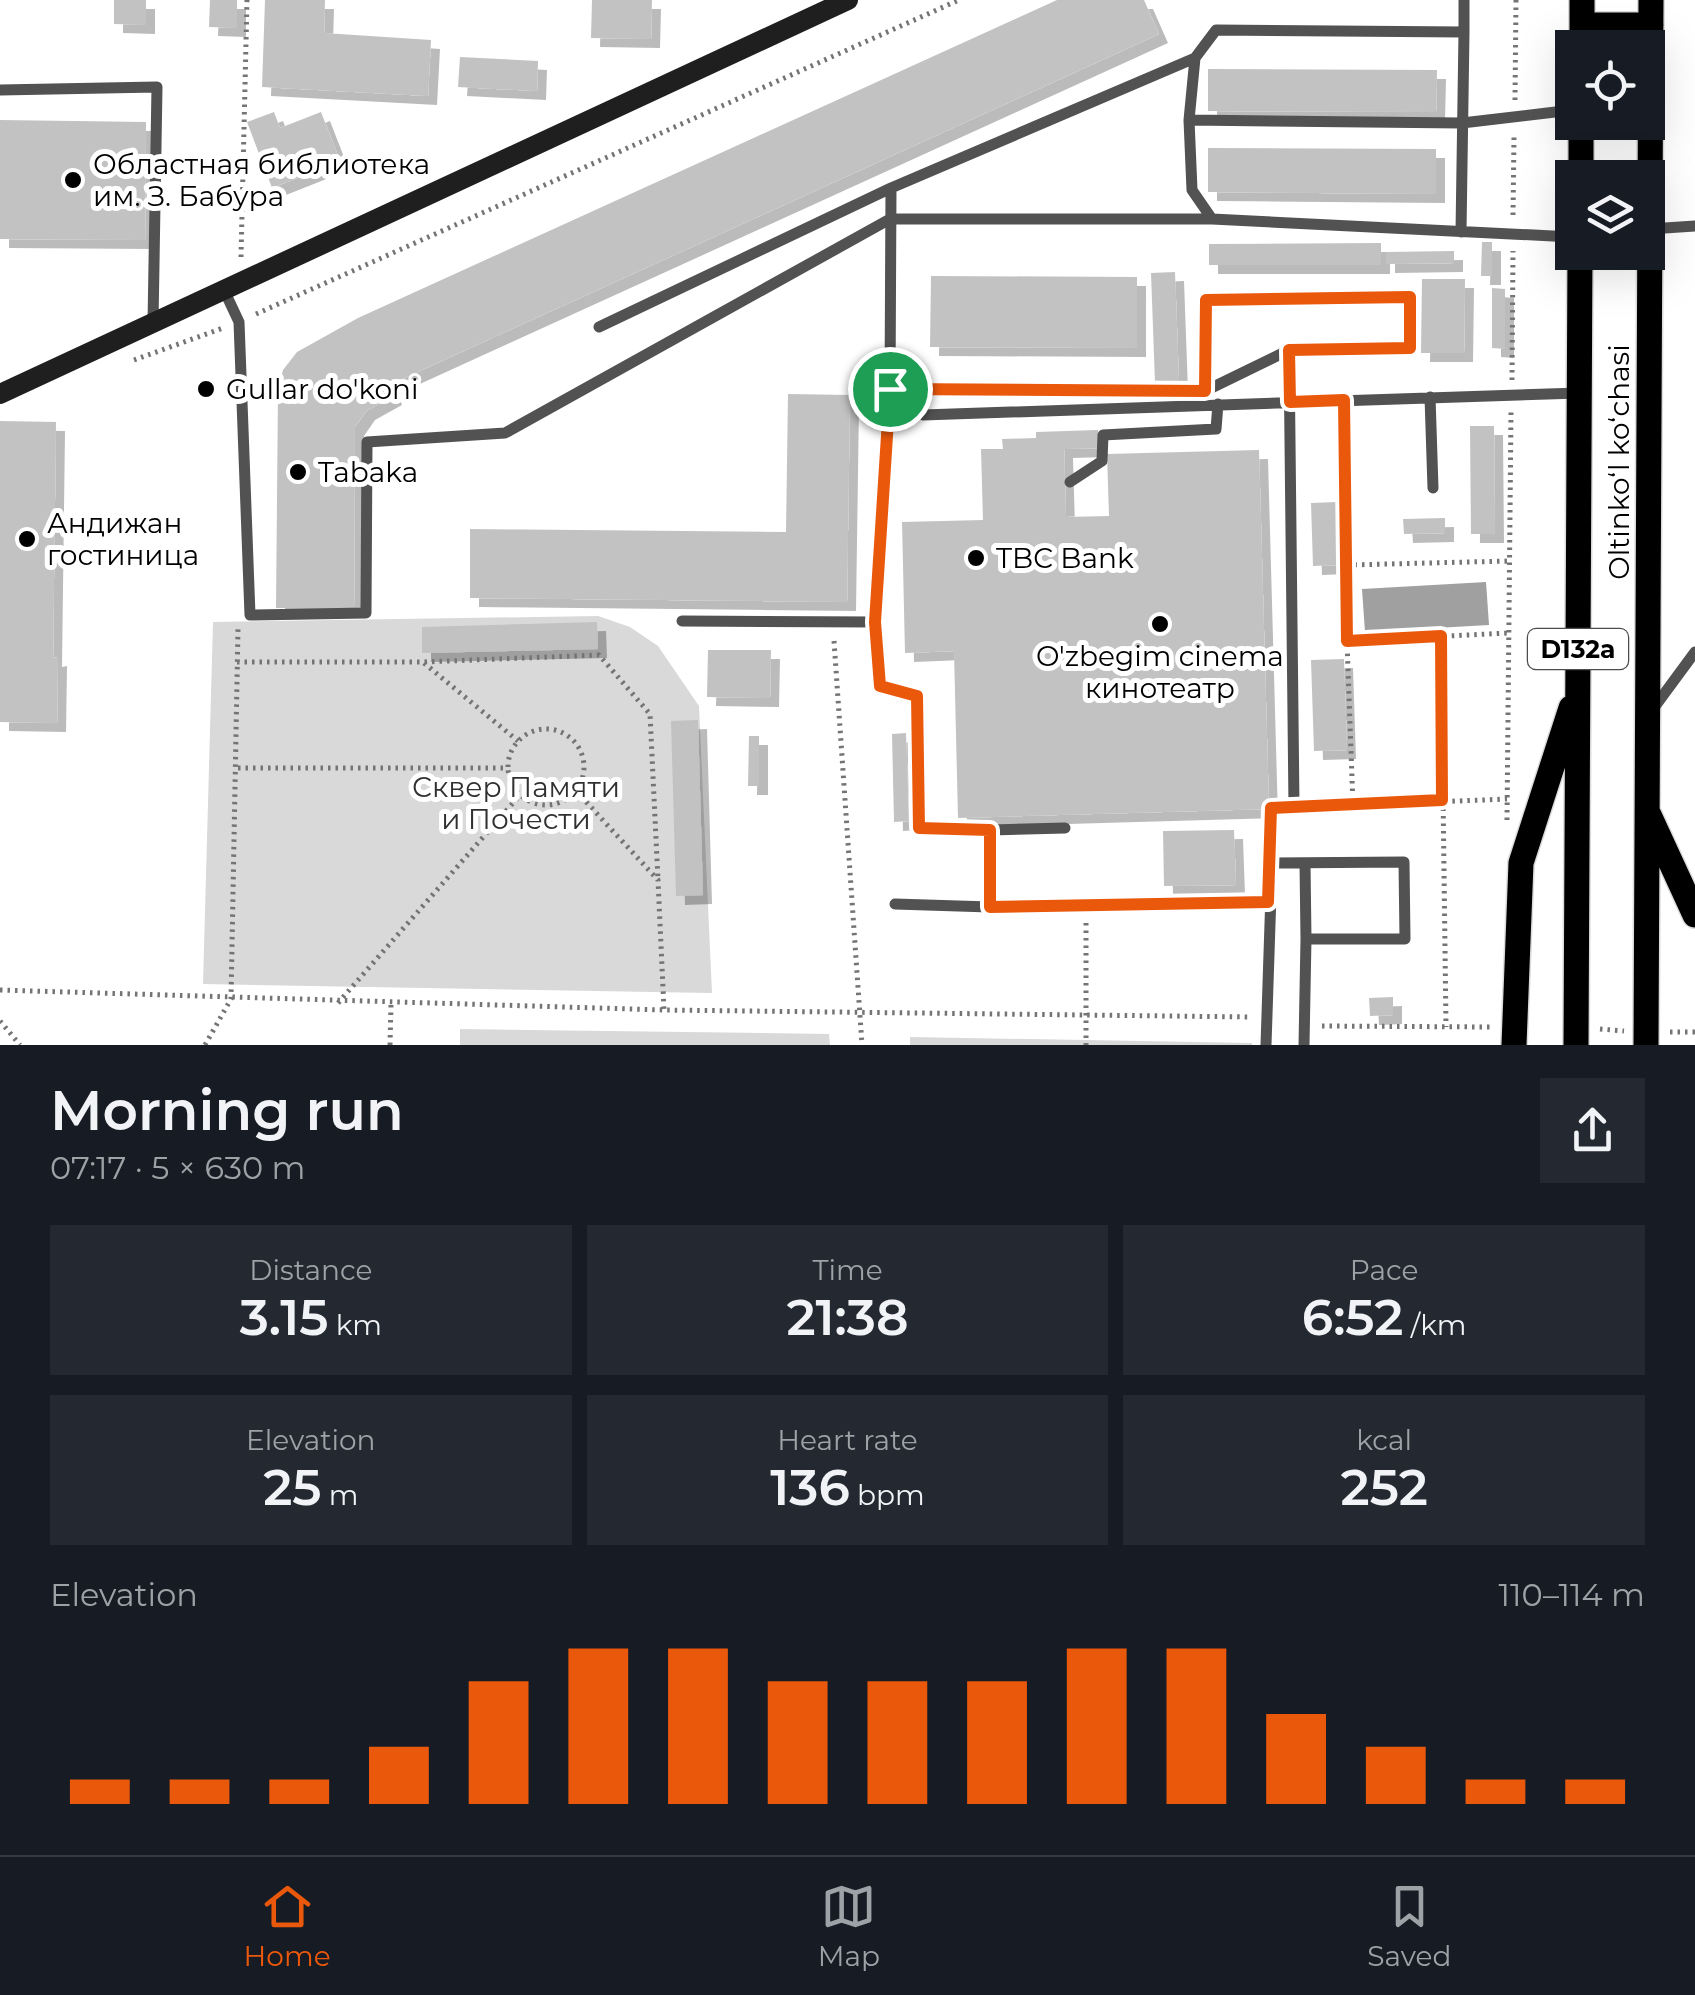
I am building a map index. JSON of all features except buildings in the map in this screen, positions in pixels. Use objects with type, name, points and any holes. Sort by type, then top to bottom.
[{"type":"main road","points":[[0,394],[848,0]]},
{"type":"main road","points":[[1582,24],[1651,13]]},
{"type":"main road","name":"Oltinkoʻl koʻchasi","points":[[1650,160],[1651,13]]},
{"type":"main road","name":"Oltinkoʻl koʻchasi","points":[[1576,1045],[1580,270]]},
{"type":"main road","name":"Oltinkoʻl koʻchasi","points":[[1646,1045],[1650,270]]},
{"type":"main road","points":[[1514,1045],[1521,863],[1578,689]]},
{"type":"main road","points":[[1647,811],[1695,916]]},
{"type":"lane","points":[[1461,232],[1464,0]]},
{"type":"lane","points":[[598,327],[891,188],[1194,58],[1216,30],[1464,32]]},
{"type":"lane","points":[[1194,58],[1189,120],[1192,190],[1212,219]]},
{"type":"lane","points":[[0,90],[157,87],[153,323]]},
{"type":"lane","points":[[1189,120],[1462,123],[1555,112]]},
{"type":"lane","points":[[891,188],[890,389],[875,622],[880,686],[917,696],[919,828],[1065,828]]},
{"type":"lane","points":[[224,290],[239,322],[250,616],[366,613],[367,442],[505,433],[890,219],[1212,219],[1555,236]]},
{"type":"lane","points":[[1665,227],[1695,226]]},
{"type":"lane","points":[[890,389],[1205,391],[1289,350],[1410,348],[1410,297],[1206,300],[1205,391]]},
{"type":"lane","points":[[1266,1045],[1271,808],[1294,807],[1289,350]]},
{"type":"lane","points":[[923,414],[1579,393]]},
{"type":"lane","points":[[1430,397],[1432,488]]},
{"type":"lane","points":[[1070,482],[1102,461],[1103,435],[1216,429],[1218,404]]},
{"type":"lane","points":[[682,621],[875,622]]},
{"type":"lane","points":[[1648,718],[1695,652]]},
{"type":"lane","points":[[990,830],[990,907]]},
{"type":"lane","points":[[1272,863],[1404,862],[1405,938],[1306,939]]},
{"type":"lane","points":[[1304,1045],[1305,863]]},
{"type":"lane","points":[[895,904],[990,907],[1268,902]]},
{"type":"path","points":[[129,362],[239,322],[959,0]]},
{"type":"path","points":[[1344,400],[1354,806]]},
{"type":"path","points":[[1347,565],[1510,561]]},
{"type":"path","points":[[833,623],[862,1045]]},
{"type":"path","points":[[1347,641],[1509,633]]},
{"type":"path","points":[[1441,636],[1446,1027]]},
{"type":"path","points":[[238,662],[424,662],[599,655],[650,714],[664,1010]]},
{"type":"path","points":[[424,662],[518,741]]},
{"type":"path","points":[[544,728],[572,738],[584,765],[576,791],[547,804],[520,795],[508,768],[518,741],[544,728]]},
{"type":"path","points":[[238,768],[508,768]]},
{"type":"path","points":[[576,791],[658,880]]},
{"type":"path","points":[[338,1003],[520,795]]},
{"type":"path","points":[[1294,807],[1507,799]]},
{"type":"path","points":[[1086,905],[1086,1045]]},
{"type":"path","points":[[390,1045],[391,1004]]},
{"type":"path","points":[[0,1021],[20,1045]]},
{"type":"green space","name":"Сквер Памяти и Почести","points":[[598,616],[630,627],[658,646],[699,706],[712,993],[203,984],[213,622]]},
{"type":"green space","points":[[460,1029],[829,1034],[830,1045],[460,1045]]},
{"type":"green space","points":[[910,1037],[1252,1043],[1252,1045],[910,1045]]},
{"type":"shaded area","points":[[1486,582],[1489,625],[1365,632],[1362,589]]},
{"type":"place","name":"Областная библиотека им. З. Бабура","points":[[73,180]]},
{"type":"place","name":"Gullar do'koni","points":[[206,389]]},
{"type":"place","name":"Tabaka","points":[[298,472]]},
{"type":"place","name":"Андижан гостиница","points":[[27,539]]},
{"type":"place","name":"TBC Bank","points":[[976,558]]},
{"type":"place","name":"O'zbegim cinema кинотеатр","points":[[1160,624]]},
{"type":"route","points":[[1410,297],[1410,348],[1289,350],[1290,402],[1344,400],[1347,641],[1441,636],[1442,800],[1271,808],[1268,902],[990,907],[990,830],[919,828],[917,696],[880,686],[875,622],[890,389],[1205,391],[1206,300],[1410,297]]}]
